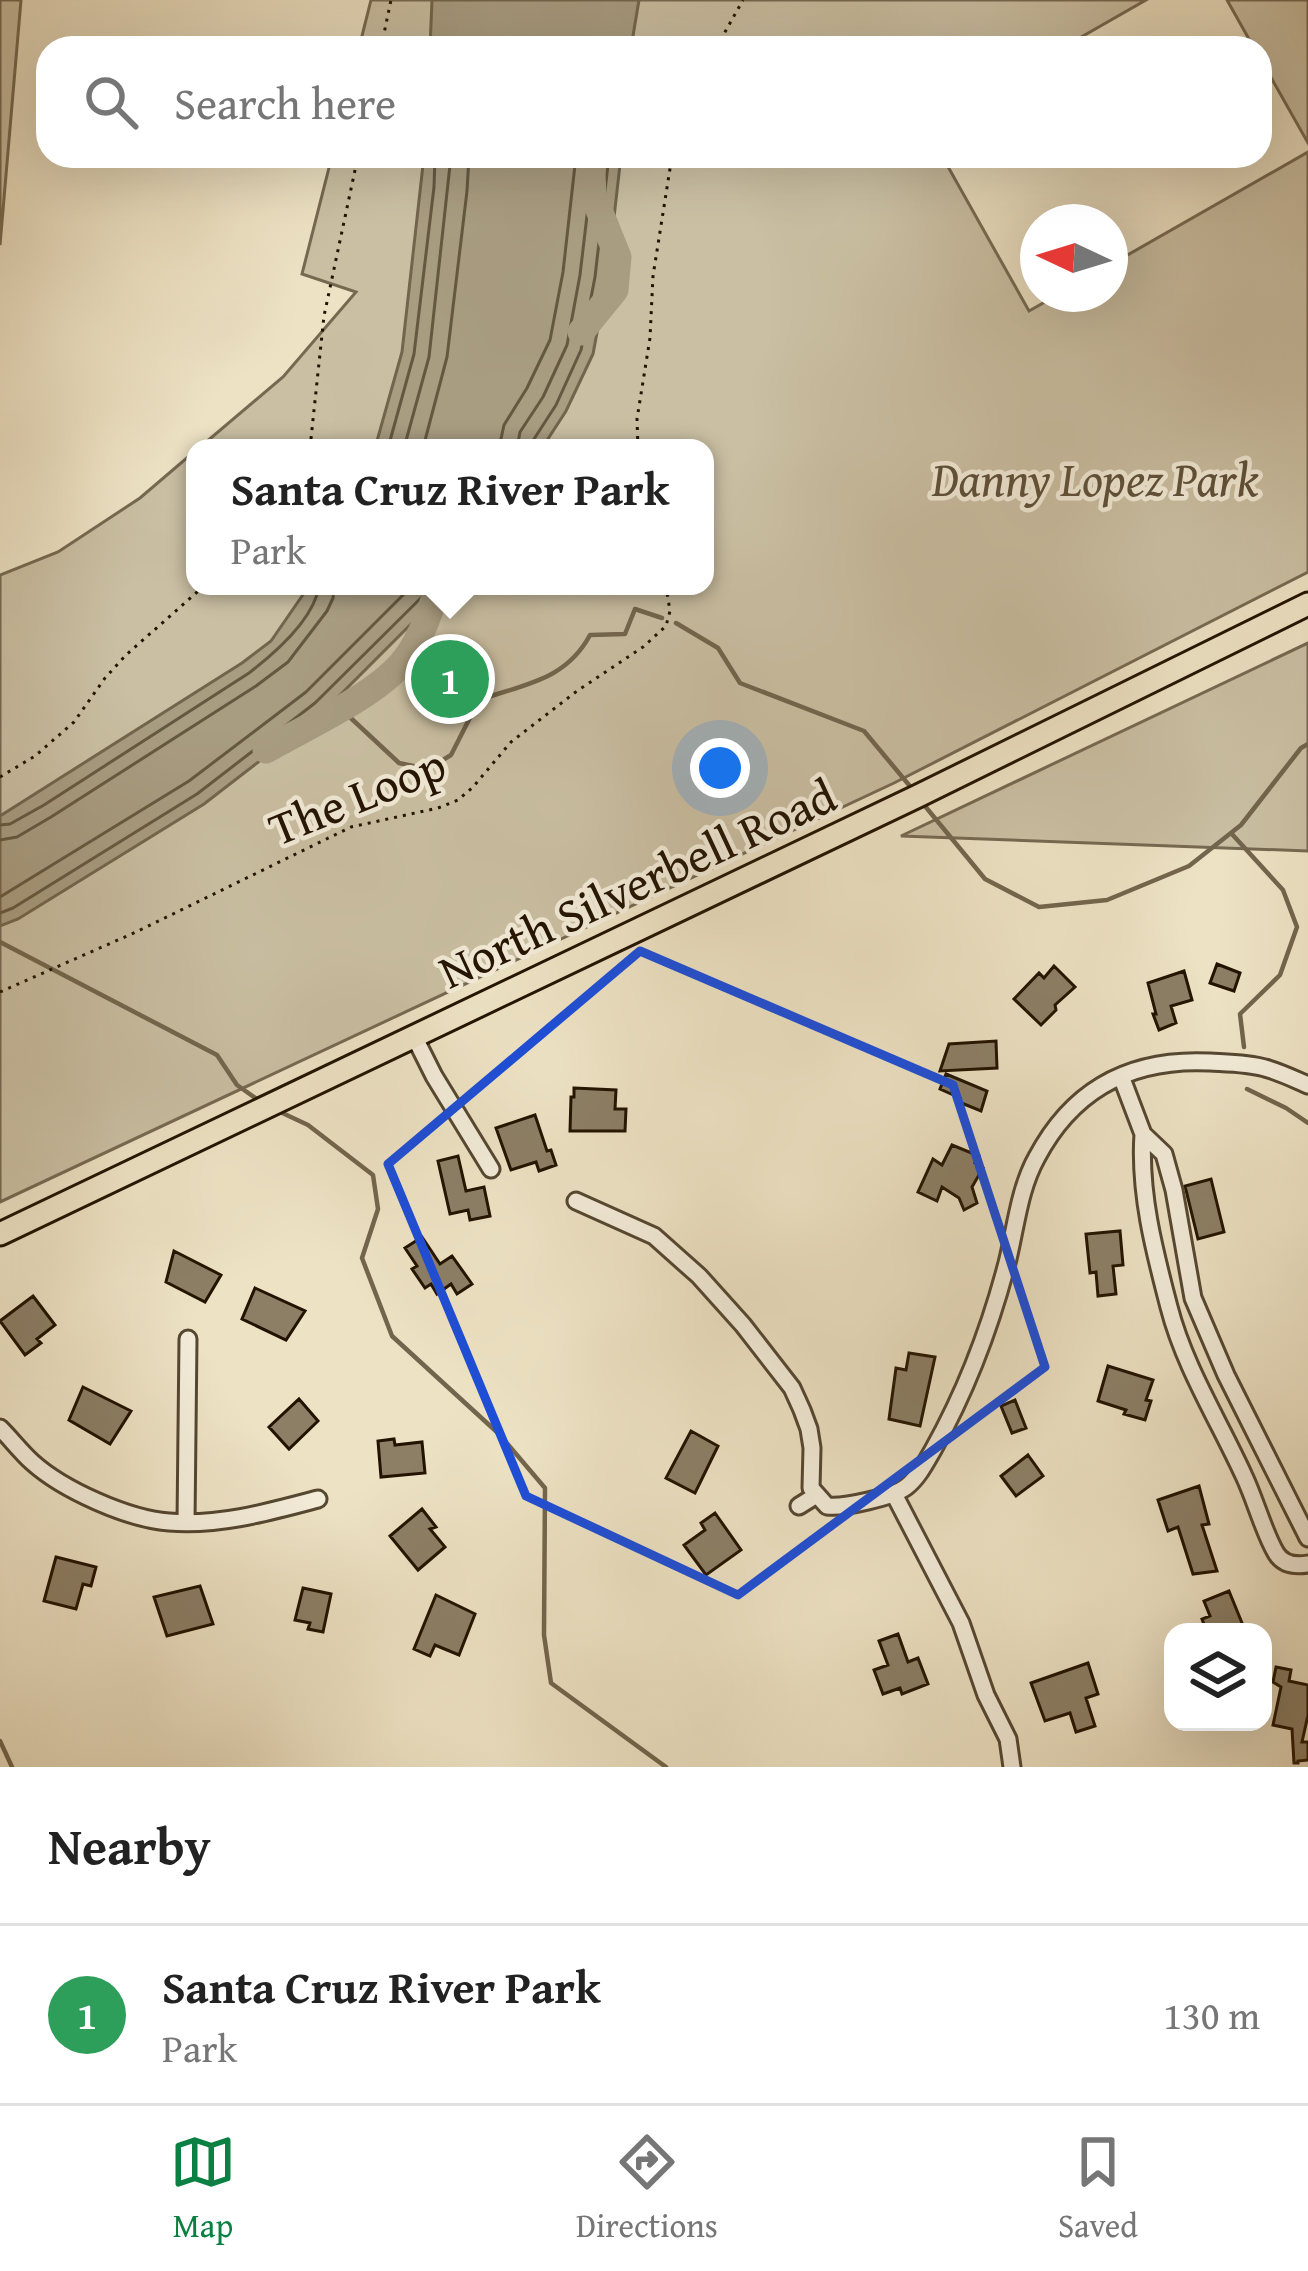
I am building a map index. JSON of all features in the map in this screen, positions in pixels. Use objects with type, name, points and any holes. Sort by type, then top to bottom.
[{"type":"main road","name":"North Silverbell Road","points":[[0,1234],[897,806],[1308,604]]},
{"type":"street","points":[[414,1036],[491,1169]]},
{"type":"street","points":[[576,1202],[654,1235],[700,1276],[743,1325],[792,1388],[802,1410],[812,1448],[815,1496],[827,1506],[839,1507],[894,1494],[910,1485],[925,1463],[972,1372],[1035,1159],[1082,1098],[1149,1065],[1186,1061],[1264,1068],[1308,1085]]},
{"type":"street","points":[[1121,1076],[1143,1134],[1141,1168],[1170,1312],[1277,1555],[1289,1564],[1308,1564]]},
{"type":"street","points":[[1143,1134],[1164,1154],[1193,1298],[1308,1538]]},
{"type":"street","points":[[186,1522],[188,1339]]},
{"type":"street","points":[[0,1428],[34,1464],[80,1493],[166,1522],[252,1517],[318,1499]]},
{"type":"street","points":[[894,1494],[962,1623],[986,1695],[1008,1739],[1012,1767]]},
{"type":"street","points":[[799,1506],[815,1496]]},
{"type":"path","points":[[383,36],[391,0]]},
{"type":"path","points":[[722,36],[742,0]]},
{"type":"path","points":[[311,439],[324,316],[355,168]]},
{"type":"path","points":[[638,439],[653,276],[670,168]]},
{"type":"path","points":[[0,777],[35,756],[74,722],[126,655],[194,595]]},
{"type":"path","name":"The Loop","points":[[0,992],[115,942],[351,827],[458,800],[511,742],[666,626],[667,595]]},
{"type":"highlighted area","points":[[640,951],[953,1085],[1045,1367],[738,1595],[526,1496],[388,1164]]},
{"type":"green space","points":[[0,0],[21,0],[0,245]]},
{"type":"green space","points":[[371,0],[1146,0],[1083,36],[362,36]]},
{"type":"green space","points":[[1227,0],[1308,0],[1308,143],[1272,79],[1272,36],[1247,36]]},
{"type":"green space","name":"Danny Lopez Park","points":[[1308,152],[1308,572],[894,783],[0,1202],[0,575],[58,552],[140,498],[186,459],[186,595],[714,595],[714,439],[210,439],[283,377],[356,292],[302,274],[329,168],[949,168],[1020,295],[1020,312],[1128,312],[1128,255]]},
{"type":"green space","points":[[1308,643],[1308,851],[901,836]]},
{"type":"water","points":[[432,0],[639,0],[633,36],[430,36]]},
{"type":"water","points":[[423,168],[620,168],[593,354],[548,439],[378,439],[402,352]]},
{"type":"water","points":[[303,595],[440,595],[323,712],[204,804],[0,926],[0,816],[271,641]]},
{"type":"building","points":[[1217,964],[1240,973],[1234,991],[1210,983]]},
{"type":"building","points":[[1054,966],[1075,987],[1041,1025],[1014,999],[1039,973],[1044,978]]},
{"type":"building","points":[[1184,971],[1192,1000],[1171,1006],[1176,1023],[1159,1030],[1148,983]]},
{"type":"building","points":[[996,1041],[997,1068],[940,1071],[949,1044]]},
{"type":"building","points":[[946,1074],[987,1091],[981,1111],[940,1089]]},
{"type":"building","points":[[574,1088],[616,1090],[615,1109],[626,1109],[625,1131],[570,1131]]},
{"type":"building","points":[[535,1115],[556,1165],[539,1171],[536,1162],[511,1170],[496,1128]]},
{"type":"building","points":[[952,1145],[979,1156],[975,1163],[983,1168],[972,1187],[977,1203],[964,1210],[959,1198],[942,1187],[937,1201],[918,1192],[933,1159],[942,1165]]},
{"type":"building","points":[[458,1156],[466,1191],[484,1187],[490,1216],[470,1220],[468,1210],[450,1214],[438,1161]]},
{"type":"building","points":[[1211,1179],[1224,1232],[1198,1239],[1185,1186]]},
{"type":"building","points":[[1120,1231],[1123,1265],[1113,1266],[1116,1294],[1098,1296],[1086,1234]]},
{"type":"building","points":[[422,1237],[440,1264],[452,1256],[472,1284],[457,1294],[451,1284],[437,1294],[431,1284],[425,1288],[405,1248]]},
{"type":"building","points":[[174,1251],[221,1275],[205,1302],[166,1282]]},
{"type":"building","points":[[255,1288],[305,1311],[286,1340],[242,1319]]},
{"type":"building","points":[[33,1296],[55,1325],[25,1355],[0,1321]]},
{"type":"building","points":[[909,1353],[935,1357],[920,1426],[889,1419],[896,1368],[906,1370]]},
{"type":"building","points":[[1108,1366],[1153,1380],[1145,1420],[1098,1401]]},
{"type":"building","points":[[83,1387],[131,1411],[110,1444],[69,1420]]},
{"type":"building","points":[[299,1399],[318,1421],[289,1449],[269,1427]]},
{"type":"building","points":[[1015,1400],[1026,1428],[1012,1433],[1001,1406]]},
{"type":"building","points":[[691,1431],[718,1446],[695,1493],[666,1478]]},
{"type":"building","points":[[394,1439],[395,1445],[422,1442],[425,1473],[381,1477],[378,1441]]},
{"type":"building","points":[[1028,1455],[1043,1476],[1016,1496],[1001,1476]]},
{"type":"building","points":[[1199,1486],[1209,1524],[1202,1525],[1217,1571],[1193,1574],[1178,1527],[1168,1531],[1158,1500]]},
{"type":"building","points":[[422,1509],[445,1547],[418,1570],[390,1536]]},
{"type":"building","points":[[715,1513],[741,1550],[706,1575],[684,1545],[705,1530],[701,1523]]},
{"type":"building","points":[[56,1557],[96,1567],[91,1586],[83,1584],[76,1609],[44,1601]]},
{"type":"building","points":[[200,1586],[213,1624],[167,1636],[154,1597]]},
{"type":"building","points":[[303,1588],[331,1594],[323,1632],[295,1620]]},
{"type":"building","points":[[1229,1591],[1242,1623],[1204,1623],[1202,1619],[1210,1616],[1204,1601]]},
{"type":"building","points":[[436,1595],[475,1614],[459,1655],[435,1645],[430,1656],[414,1649]]},
{"type":"building","points":[[898,1634],[908,1662],[918,1658],[928,1684],[902,1694],[900,1688],[883,1694],[874,1670],[888,1665],[879,1641]]},
{"type":"building","points":[[1088,1663],[1098,1694],[1086,1698],[1095,1726],[1076,1732],[1070,1713],[1045,1721],[1031,1683]]},
{"type":"building","points":[[1276,1667],[1291,1670],[1289,1681],[1308,1685],[1302,1742],[1308,1742],[1308,1760],[1298,1763],[1294,1763],[1292,1729],[1273,1725],[1281,1687],[1273,1682]]},
{"type":"waterway","points":[[581,332],[615,290],[618,257],[593,195],[592,168]]},
{"type":"waterway","points":[[266,750],[389,676],[414,645],[436,595]]},
{"type":"waterway","points":[[340,708],[399,763],[428,769],[451,755],[479,700],[556,671],[590,635],[625,634],[635,609],[662,618]]},
{"type":"waterway","points":[[676,623],[718,648],[740,683],[864,731],[914,791]]},
{"type":"waterway","points":[[920,800],[985,879],[1039,907],[1107,900],[1189,866],[1241,825],[1308,744]]},
{"type":"waterway","points":[[1231,833],[1283,890],[1297,927],[1280,975],[1240,1014],[1244,1047]]},
{"type":"waterway","points":[[0,942],[217,1055],[237,1085],[261,1102]]},
{"type":"waterway","points":[[1247,1089],[1308,1123]]},
{"type":"waterway","points":[[276,1110],[308,1125],[373,1175],[378,1209],[362,1258],[392,1336],[499,1434],[545,1488],[544,1635],[551,1683],[666,1767]]},
{"type":"waterway","points":[[0,1741],[12,1767]]},
{"type":"place","name":"Santa Cruz River Park","points":[[450,679]]}]
